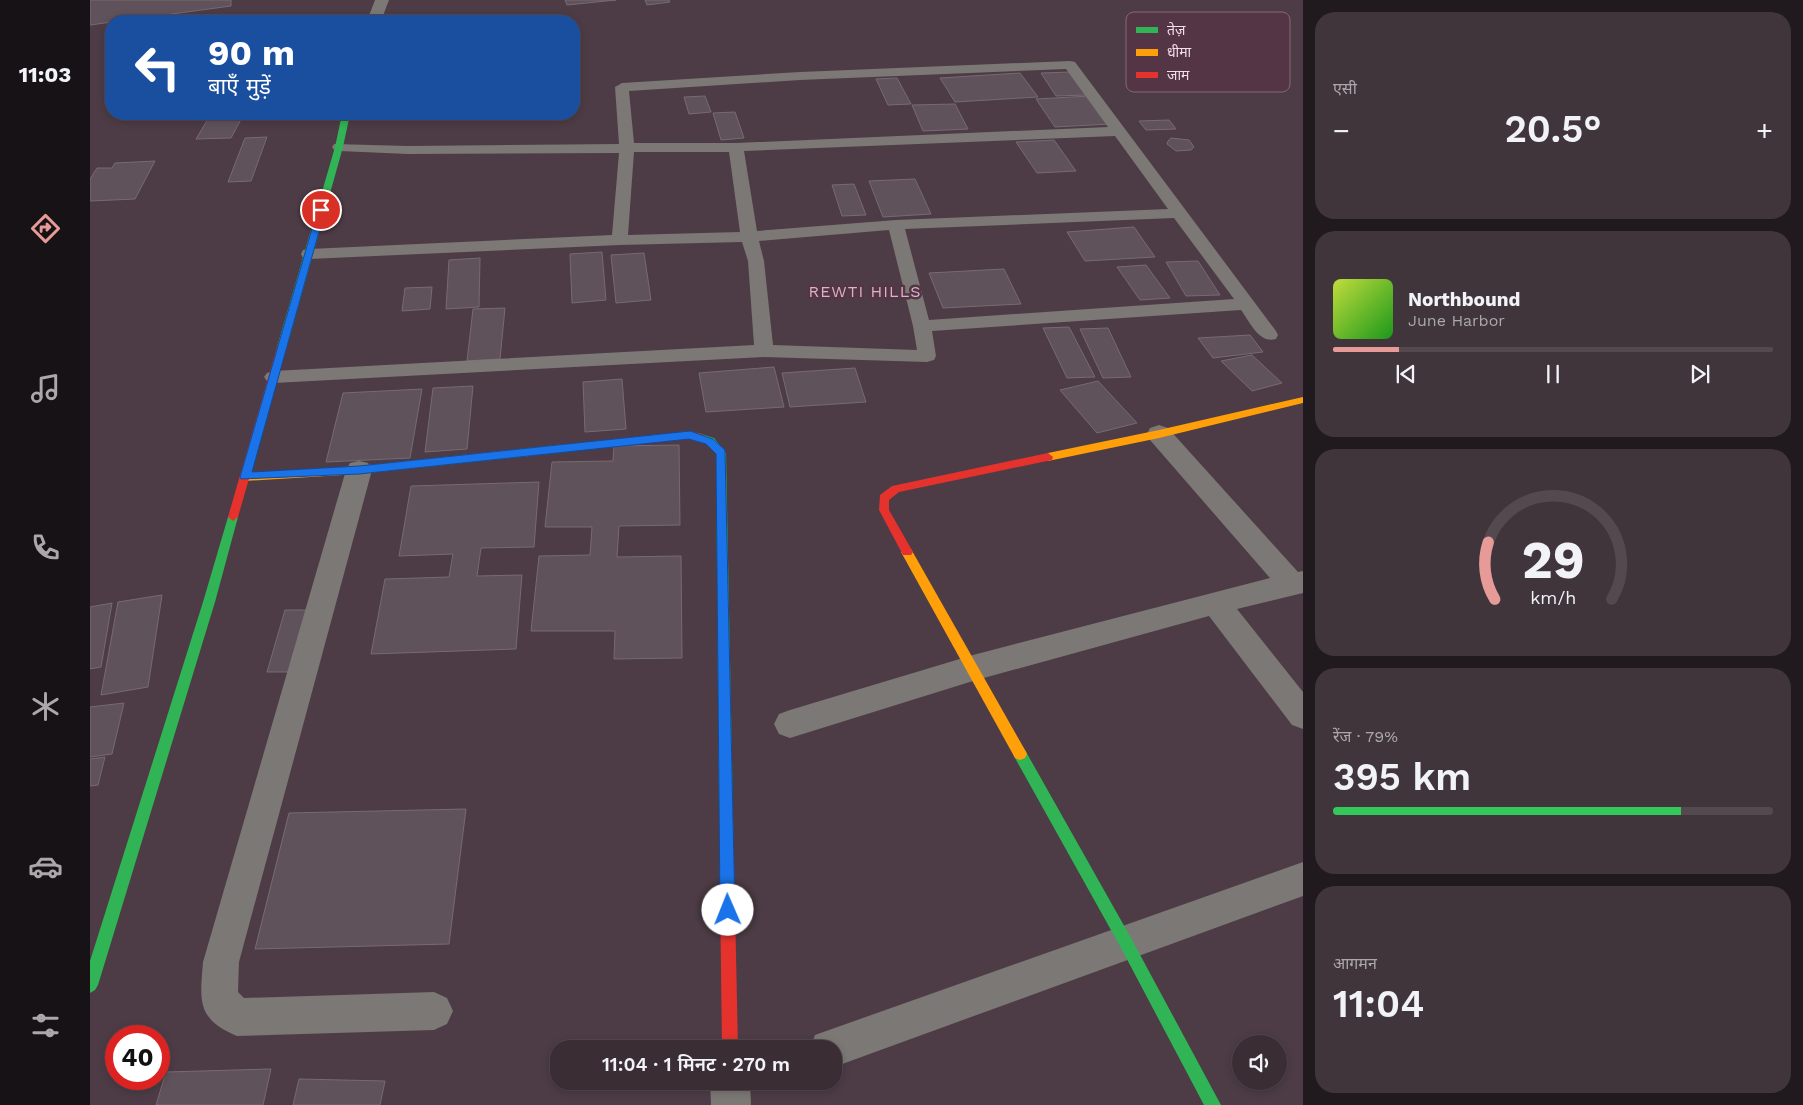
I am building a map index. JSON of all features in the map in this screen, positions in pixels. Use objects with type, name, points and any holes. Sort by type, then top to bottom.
[{"type":"street","points":[[376,15],[382,0]]},
{"type":"street","points":[[90,985],[210,602],[339,147],[345,120]]},
{"type":"street","points":[[1213,1105],[1126,943],[884,510],[884,498],[896,489],[1159,434],[1303,400]]},
{"type":"street","points":[[790,724],[973,668],[1215,603],[1298,584],[1159,434]]},
{"type":"street","points":[[245,477],[359,470],[690,435],[710,441],[721,453],[730,1040]]},
{"type":"street","points":[[359,470],[221,962],[219,1000],[237,1017],[434,1011]]},
{"type":"street","points":[[1215,603],[1303,715]]},
{"type":"street","points":[[842,1044],[1303,879]]},
{"type":"street","points":[[730,1090],[731,1105]]},
{"type":"lane","points":[[620,240],[622,193],[628,147],[624,128],[622,87],[800,76],[1070,65],[1269,335]]},
{"type":"lane","points":[[339,147],[408,150],[736,147],[1119,131]]},
{"type":"lane","points":[[736,147],[748,213],[749,237],[756,261],[764,351]]},
{"type":"lane","points":[[309,254],[620,240],[749,237],[896,225],[1180,213]]},
{"type":"lane","points":[[274,377],[764,351],[927,356],[922,326],[896,225]]},
{"type":"lane","points":[[922,326],[1246,304]]},
{"type":"building","points":[[90,0],[231,0],[231,6],[164,15],[105,15],[105,23],[90,25]]},
{"type":"building","points":[[565,0],[616,0],[567,5]]},
{"type":"building","points":[[645,0],[669,0],[670,2],[647,5]]},
{"type":"building","points":[[1071,72],[1087,95],[1056,96],[1041,73]]},
{"type":"building","points":[[1020,73],[1038,97],[955,102],[940,78]]},
{"type":"building","points":[[897,78],[911,104],[888,105],[876,79]]},
{"type":"building","points":[[705,96],[711,112],[689,114],[684,97]]},
{"type":"building","points":[[1090,96],[1111,124],[1055,127],[1036,99]]},
{"type":"building","points":[[955,104],[968,129],[923,131],[912,105]]},
{"type":"building","points":[[735,112],[744,138],[721,140],[713,113]]},
{"type":"building","points":[[207,120],[241,120],[231,138],[196,139]]},
{"type":"building","points":[[1169,120],[1176,129],[1146,130],[1139,121]]},
{"type":"building","points":[[267,137],[251,181],[228,182],[245,138]]},
{"type":"building","points":[[1171,138],[1189,140],[1194,147],[1191,150],[1176,151],[1167,144]]},
{"type":"building","points":[[1054,140],[1076,171],[1037,173],[1016,142]]},
{"type":"building","points":[[155,161],[135,199],[90,201],[90,179],[97,168],[112,168],[115,163]]},
{"type":"building","points":[[915,179],[931,214],[883,217],[869,181]]},
{"type":"building","points":[[854,184],[866,215],[842,216],[832,185]]},
{"type":"building","points":[[1134,227],[1155,257],[1085,261],[1067,232]]},
{"type":"building","points":[[602,252],[606,300],[572,303],[570,254]]},
{"type":"building","points":[[644,253],[651,300],[616,303],[611,255]]},
{"type":"building","points":[[480,258],[479,307],[446,309],[449,260]]},
{"type":"building","points":[[1198,261],[1220,295],[1186,296],[1166,262]]},
{"type":"building","points":[[1146,265],[1170,298],[1140,300],[1117,267]]},
{"type":"building","points":[[1004,269],[1021,304],[943,308],[929,273]]},
{"type":"building","points":[[432,287],[430,309],[402,311],[405,288]]},
{"type":"building","points":[[505,308],[500,359],[467,361],[473,309]]},
{"type":"building","points":[[1069,327],[1095,377],[1067,378],[1043,328]]},
{"type":"building","points":[[1108,328],[1131,377],[1103,378],[1080,329]]},
{"type":"building","points":[[1250,335],[1263,352],[1213,358],[1198,338]]},
{"type":"building","points":[[1252,355],[1282,383],[1252,391],[1221,361]]},
{"type":"building","points":[[774,367],[784,407],[706,412],[699,373]]},
{"type":"building","points":[[855,368],[866,402],[790,407],[782,373]]},
{"type":"building","points":[[622,379],[626,429],[585,432],[583,382]]},
{"type":"building","points":[[1098,381],[1137,423],[1097,433],[1060,390]]},
{"type":"building","points":[[473,386],[467,449],[425,452],[433,388]]},
{"type":"building","points":[[422,389],[410,458],[326,462],[343,393]]},
{"type":"building","points":[[679,445],[680,525],[619,526],[617,557],[681,556],[682,658],[614,659],[615,631],[531,631],[539,556],[590,555],[592,527],[545,527],[552,462],[613,461],[614,446]]},
{"type":"building","points":[[539,482],[534,547],[481,548],[477,576],[522,575],[516,649],[371,654],[385,579],[449,577],[453,554],[399,556],[411,486]]},
{"type":"building","points":[[162,595],[148,687],[101,695],[118,602]]},
{"type":"building","points":[[112,603],[101,667],[90,669],[90,607]]},
{"type":"building","points":[[285,610],[310,610],[293,672],[267,672]]},
{"type":"building","points":[[124,703],[112,754],[90,757],[90,707]]},
{"type":"building","points":[[105,757],[98,785],[90,786],[90,759]]},
{"type":"building","points":[[466,809],[449,944],[255,949],[289,813]]},
{"type":"building","points":[[271,1069],[263,1105],[156,1105],[161,1090],[170,1090],[170,1072]]},
{"type":"building","points":[[299,1079],[385,1081],[380,1105],[293,1105]]},
{"type":"traffic: fast","points":[[282,347],[339,147],[345,120]]},
{"type":"traffic: fast","points":[[698,437],[710,441],[721,453],[726,812]]},
{"type":"traffic: fast","points":[[90,985],[209,602],[233,517]]},
{"type":"traffic: fast","points":[[1020,754],[1126,943],[1213,1105]]},
{"type":"traffic: slow","points":[[1048,457],[1159,434],[1303,400]]},
{"type":"traffic: slow","points":[[245,477],[359,470],[566,448]]},
{"type":"traffic: slow","points":[[907,552],[1020,754]]},
{"type":"traffic: jam","points":[[233,517],[282,347]]},
{"type":"traffic: jam","points":[[566,448],[690,435],[698,437]]},
{"type":"traffic: jam","points":[[907,552],[884,510],[884,498],[896,489],[1048,457]]},
{"type":"traffic: jam","points":[[726,812],[730,1040]]},
{"type":"district","name":"REWTI HILLS","points":[[865,291]]},
{"type":"route","points":[[321,210],[245,477],[359,470],[690,435],[710,441],[721,453],[728,910]]}]
